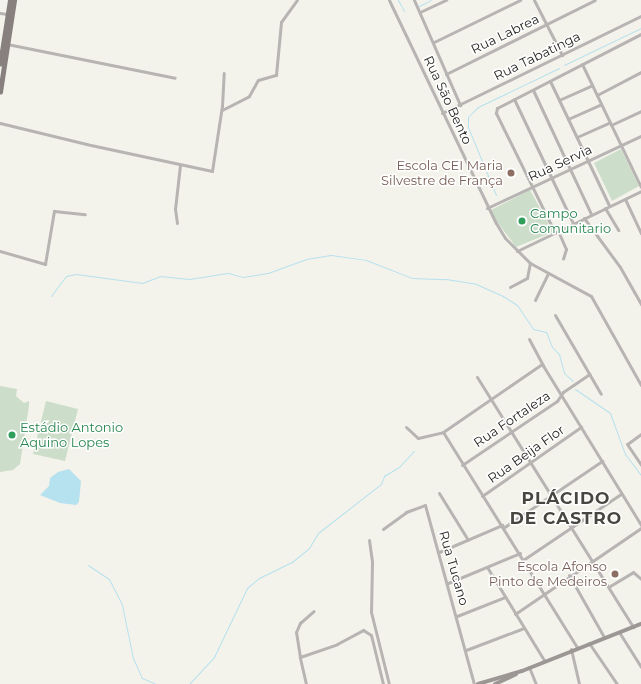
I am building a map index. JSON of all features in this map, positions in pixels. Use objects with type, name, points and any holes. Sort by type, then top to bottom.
[{"type":"main road","points":[[0,64],[10,0]]},
{"type":"main road","points":[[0,92],[14,0]]},
{"type":"street","points":[[222,110],[249,96],[258,80],[276,75],[281,22],[297,0]]},
{"type":"street","name":"Rua São Bento","points":[[389,0],[487,208],[517,251],[530,263],[591,296],[641,385]]},
{"type":"street","points":[[414,0],[434,42],[446,74],[460,104]]},
{"type":"street","points":[[420,12],[446,0]]},
{"type":"street","points":[[434,42],[520,0]]},
{"type":"street","points":[[534,0],[562,55]]},
{"type":"street","name":"Rua Labrea","points":[[446,74],[595,0]]},
{"type":"street","points":[[0,13],[7,14]]},
{"type":"street","name":"Rua Tabatinga","points":[[442,112],[641,16]]},
{"type":"street","points":[[563,259],[566,249],[532,187],[496,113],[496,108],[641,34]]},
{"type":"street","points":[[7,44],[175,78]]},
{"type":"street","points":[[582,64],[641,187]]},
{"type":"street","points":[[597,95],[641,72]]},
{"type":"street","points":[[0,123],[180,165],[212,171],[222,110],[224,73]]},
{"type":"street","points":[[550,81],[609,206]]},
{"type":"street","points":[[559,100],[592,85]]},
{"type":"street","points":[[533,90],[592,214]]},
{"type":"street","points":[[514,99],[573,224]]},
{"type":"street","points":[[568,119],[601,104]]},
{"type":"street","points":[[577,137],[641,111]]},
{"type":"street","name":"Rua Servia","points":[[487,208],[641,137]]},
{"type":"street","points":[[177,223],[176,209],[180,165]]},
{"type":"street","points":[[517,251],[641,191]]},
{"type":"street","points":[[625,199],[641,234]]},
{"type":"street","points":[[605,208],[618,230]]},
{"type":"street","points":[[0,251],[43,264],[47,259],[55,210],[85,214]]},
{"type":"street","points":[[584,218],[620,267],[641,304]]},
{"type":"street","points":[[510,287],[527,278],[530,263]]},
{"type":"street","points":[[535,300],[548,273]]},
{"type":"street","points":[[556,315],[601,394]]},
{"type":"street","points":[[515,614],[569,575],[641,527],[561,396],[529,339]]},
{"type":"street","points":[[406,427],[418,438],[443,432],[537,366],[544,366]]},
{"type":"street","name":"Rua Fortaleza","points":[[462,465],[557,401],[562,392],[590,374]]},
{"type":"street","points":[[477,377],[553,494],[610,586],[633,627]]},
{"type":"street","name":"Rua Beija Flor","points":[[482,496],[532,463],[581,427]]},
{"type":"street","points":[[443,432],[462,465],[520,553],[543,594],[577,647]]},
{"type":"street","points":[[641,434],[627,443],[641,465]]},
{"type":"street","points":[[439,552],[502,527],[602,462]]},
{"type":"street","points":[[439,493],[468,540]]},
{"type":"street","points":[[523,560],[573,528],[621,494]]},
{"type":"street","name":"Rua Tucano","points":[[383,529],[406,512],[425,506],[448,583],[474,684]]},
{"type":"street","points":[[369,540],[372,562],[371,612],[389,684]]},
{"type":"street","points":[[448,583],[520,553]]},
{"type":"street","points":[[487,567],[544,660]]},
{"type":"street","points":[[610,586],[633,572],[641,579]]},
{"type":"street","points":[[569,575],[604,637]]},
{"type":"street","points":[[457,616],[505,597]]},
{"type":"street","points":[[306,684],[296,632],[300,623],[314,611]]},
{"type":"street","points":[[495,684],[544,660],[641,624]]},
{"type":"street","points":[[466,650],[524,628]]},
{"type":"street","points":[[300,657],[367,630],[371,635],[383,684]]},
{"type":"street","points":[[619,632],[641,667]]},
{"type":"street","points":[[588,643],[617,684]]},
{"type":"street","points":[[571,649],[579,684]]},
{"type":"street","points":[[529,667],[536,684]]},
{"type":"street","points":[[478,684],[522,670]]},
{"type":"green space","points":[[621,149],[639,186],[612,201],[594,163]]},
{"type":"green space","name":"Campo Comunitario","points":[[530,190],[553,232],[516,247],[489,211]]},
{"type":"green space","name":"Estádio Antonio Aquino Lopes","points":[[0,386],[17,389],[16,396],[24,403],[29,401],[29,406],[20,464],[13,470],[0,472]]},
{"type":"green space","points":[[46,401],[78,409],[65,461],[33,454]]},
{"type":"water","points":[[69,469],[81,481],[79,502],[76,505],[60,503],[40,495],[49,486],[50,478],[58,472]]},
{"type":"waterway","points":[[398,0],[404,11]]},
{"type":"waterway","points":[[419,6],[431,0]]},
{"type":"waterway","points":[[564,65],[641,28]]},
{"type":"waterway","points":[[496,195],[468,127],[468,117],[478,107],[559,68]]},
{"type":"waterway","points":[[51,296],[66,276],[76,274],[142,283],[160,276],[189,279],[228,273],[243,277],[268,273],[306,259],[331,255],[366,260],[412,278],[446,279],[476,284],[503,296],[517,305],[533,329],[546,332],[552,347],[559,354],[564,373],[573,381]]},
{"type":"waterway","points":[[575,389],[610,413],[625,454],[641,475]]},
{"type":"waterway","points":[[189,684],[214,657],[247,588],[259,578],[292,562],[309,548],[318,533],[381,484],[384,476],[399,467],[414,451]]},
{"type":"waterway","points":[[88,565],[109,579],[122,605],[133,658],[142,678],[156,684]]},
{"type":"place","name":"Escola CEI Maria Silvestre de França","points":[[511,173]]},
{"type":"place","name":"Campo Comunitario","points":[[522,221]]},
{"type":"place","name":"Estádio Antonio Aquino Lopes","points":[[12,435]]},
{"type":"place","name":"Escola Afonso Pinto de Medeiros","points":[[615,574]]},
{"type":"district","name":"PLÁCIDO DE CASTRO","points":[[566,509]]}]
